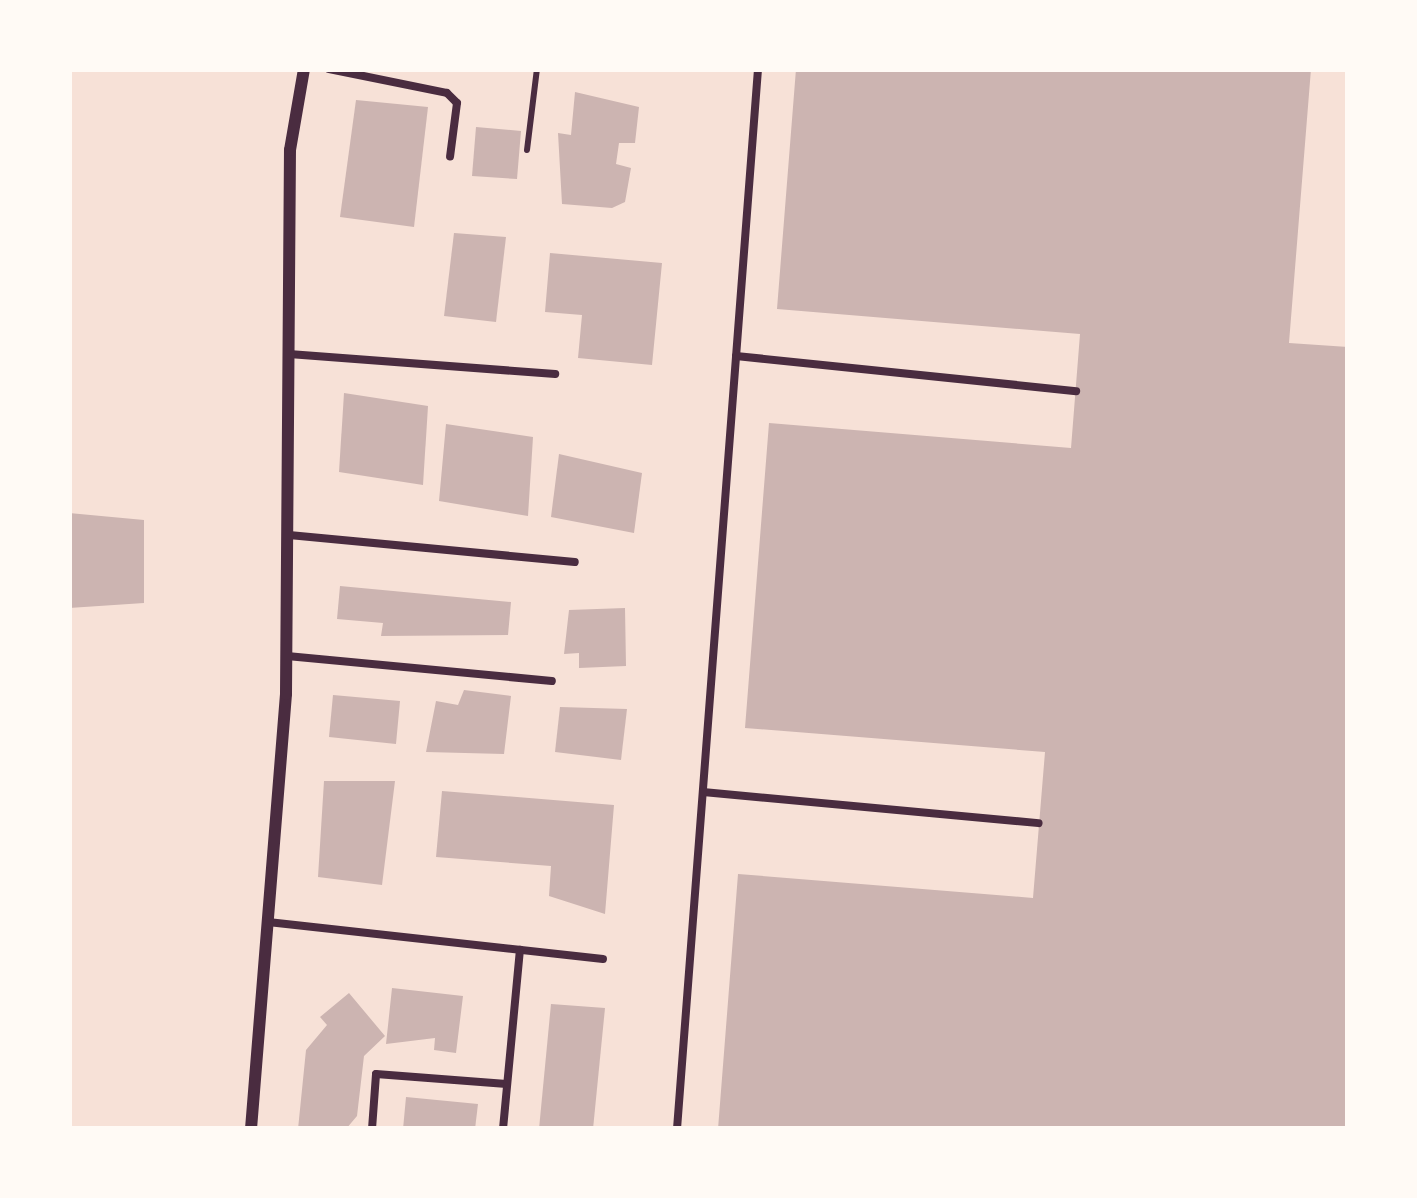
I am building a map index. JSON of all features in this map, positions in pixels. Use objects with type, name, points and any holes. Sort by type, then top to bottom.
[{"type":"street","points":[[251,1129],[287,656],[290,150],[304,69]]},
{"type":"lane","points":[[329,69],[447,93],[457,103],[450,157]]},
{"type":"lane","points":[[677,1129],[758,69]]},
{"type":"lane","points":[[290,354],[555,374]]},
{"type":"lane","points":[[736,356],[1076,391]]},
{"type":"lane","points":[[289,535],[575,562]]},
{"type":"lane","points":[[287,656],[552,681]]},
{"type":"lane","points":[[703,792],[1039,824]]},
{"type":"lane","points":[[268,922],[603,959]]},
{"type":"lane","points":[[502,1129],[520,950]]},
{"type":"lane","points":[[371,1129],[376,1074],[507,1084]]},
{"type":"path","points":[[527,150],[537,69]]},
{"type":"building","points":[[796,69],[1311,69],[1289,343],[1348,347],[1348,1129],[718,1129],[738,874],[1033,898],[1045,752],[745,728],[769,423],[1071,448],[1080,334],[777,309]]},
{"type":"building","points":[[575,92],[639,107],[635,143],[619,143],[616,164],[631,168],[625,202],[612,208],[562,204],[558,133],[571,135]]},
{"type":"building","points":[[356,100],[428,107],[414,227],[340,217]]},
{"type":"building","points":[[476,127],[521,131],[517,179],[472,176]]},
{"type":"building","points":[[454,233],[506,237],[496,322],[444,316]]},
{"type":"building","points":[[550,253],[662,263],[652,365],[578,358],[582,315],[545,312]]},
{"type":"building","points":[[344,393],[428,406],[423,485],[339,472]]},
{"type":"building","points":[[446,424],[533,437],[528,516],[439,501]]},
{"type":"building","points":[[559,454],[642,473],[634,533],[551,517]]},
{"type":"building","points":[[69,513],[144,520],[144,603],[69,608]]},
{"type":"building","points":[[340,586],[511,602],[508,635],[381,636],[383,623],[337,619]]},
{"type":"building","points":[[625,608],[626,666],[579,668],[579,653],[564,654],[569,610]]},
{"type":"building","points":[[464,690],[511,696],[504,754],[426,752],[436,701],[458,705]]},
{"type":"building","points":[[333,695],[400,701],[396,744],[329,737]]},
{"type":"building","points":[[560,707],[627,709],[621,760],[555,752]]},
{"type":"building","points":[[324,781],[395,781],[382,885],[318,877]]},
{"type":"building","points":[[442,791],[614,805],[605,914],[549,896],[551,866],[436,857]]},
{"type":"building","points":[[392,988],[463,996],[456,1053],[434,1050],[435,1038],[386,1044]]},
{"type":"building","points":[[349,993],[385,1036],[364,1056],[357,1116],[346,1129],[298,1129],[306,1050],[327,1025],[320,1017]]},
{"type":"building","points":[[551,1004],[605,1008],[593,1129],[539,1129]]},
{"type":"building","points":[[406,1097],[478,1104],[475,1129],[403,1129]]}]
